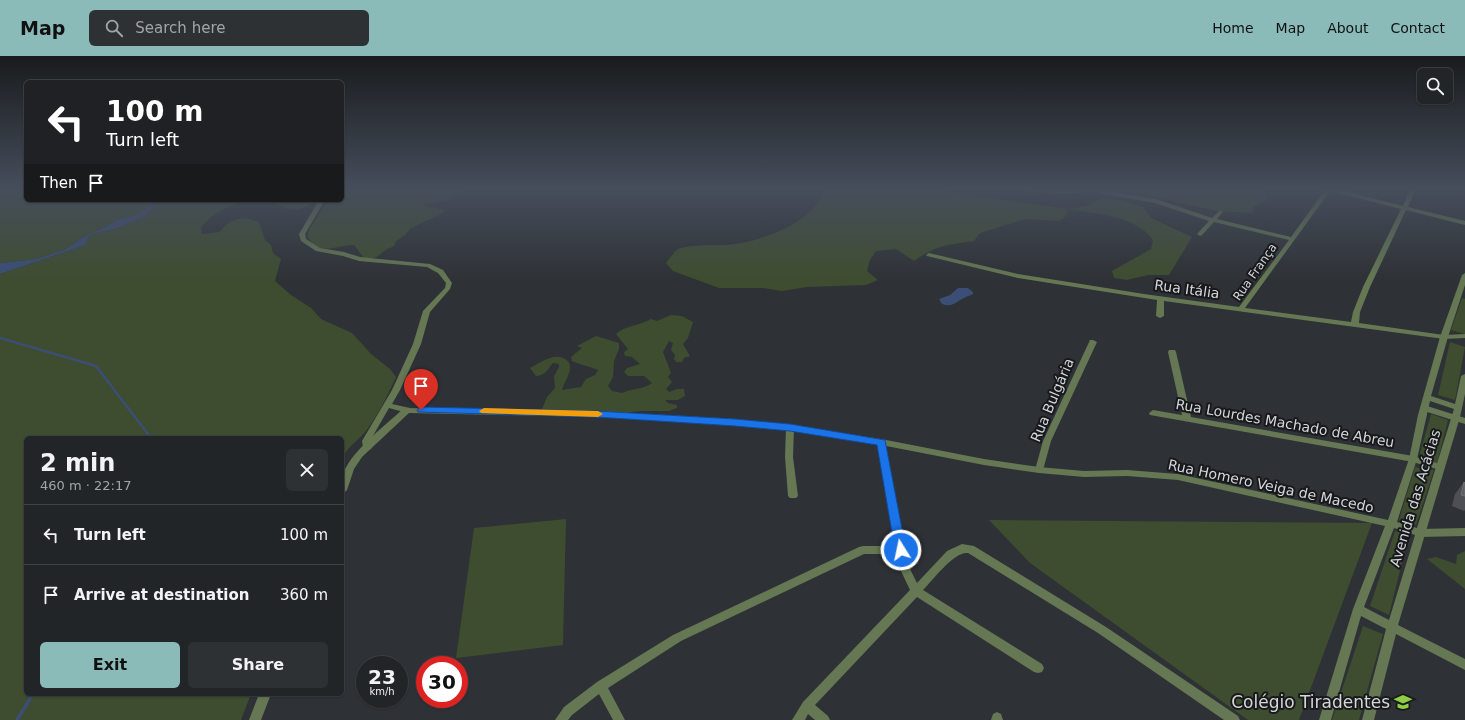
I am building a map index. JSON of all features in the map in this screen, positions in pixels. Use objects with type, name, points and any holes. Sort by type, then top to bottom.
[{"type":"street","points":[[311,219],[302,234],[303,240],[311,247],[318,250],[359,258],[428,265],[438,269],[445,275],[449,283],[448,288],[427,311],[417,344],[387,405],[366,441],[366,445],[368,447]]},
{"type":"street","points":[[1209,219],[1293,239]]},
{"type":"street","name":"Rua França","points":[[1241,310],[1306,219]]},
{"type":"street","points":[[1355,325],[1355,315],[1366,287],[1400,219]]},
{"type":"street","points":[[1449,219],[1465,223]]},
{"type":"street","points":[[1200,234],[1212,220]]},
{"type":"street","name":"Rua Itália","points":[[929,255],[1018,276],[1161,299],[1444,337],[1465,336]]},
{"type":"street","name":"Avenida das Acácias","points":[[1325,720],[1358,609],[1395,525],[1413,459],[1427,397],[1444,337],[1462,294],[1465,275]]},
{"type":"street","points":[[1160,316],[1161,299]]},
{"type":"street","name":"Rua Bulgária","points":[[1039,470],[1047,440],[1093,342]]},
{"type":"street","points":[[1172,352],[1187,419]]},
{"type":"street","name":"Avenida das Acácias","points":[[1368,720],[1392,628],[1456,417],[1465,376]]},
{"type":"street","points":[[1427,397],[1458,408]]},
{"type":"street","name":"Rua Homero Veiga de Macedo","points":[[387,405],[407,410],[596,414],[735,422],[790,428],[881,442],[984,462],[1039,470],[1084,474],[1127,473],[1178,477],[1395,525],[1420,533]]},
{"type":"street","points":[[1424,408],[1465,420]]},
{"type":"street","points":[[344,486],[359,454],[407,410]]},
{"type":"street","name":"Rua Lourdes Machado de Abreu","points":[[1153,413],[1413,459],[1440,467]]},
{"type":"street","points":[[790,428],[789,458],[793,496]]},
{"type":"street","points":[[881,442],[901,550],[906,571],[916,591],[1038,668]]},
{"type":"street","points":[[1420,533],[1465,532]]},
{"type":"street","points":[[798,720],[807,706],[916,591],[957,550],[962,548],[970,549],[1102,630],[1234,720]]},
{"type":"street","points":[[561,720],[568,711],[601,686],[677,638],[863,550],[901,550]]},
{"type":"street","points":[[1358,609],[1465,665]]},
{"type":"street","points":[[601,686],[619,720]]},
{"type":"street","points":[[255,720],[264,696]]},
{"type":"street","points":[[807,706],[824,720]]},
{"type":"green space","points":[[0,219],[119,219],[86,235],[66,249],[36,259],[0,263]]},
{"type":"green space","points":[[139,219],[209,219],[201,227],[202,234],[220,232],[228,223],[238,219],[248,219],[259,222],[265,240],[271,245],[273,253],[281,259],[275,281],[291,295],[311,308],[321,319],[352,333],[371,354],[390,369],[396,377],[370,425],[363,435],[344,455],[344,436],[24,436],[24,696],[250,696],[241,720],[0,720],[0,274],[83,246],[86,244],[89,236],[115,229]]},
{"type":"green space","points":[[316,219],[430,219],[411,228],[405,235],[395,242],[394,246],[373,258],[364,258],[354,245],[328,248],[317,247],[308,237],[309,230]]},
{"type":"green space","points":[[801,219],[1062,219],[1059,221],[1025,219],[980,233],[974,241],[935,249],[914,261],[896,249],[876,251],[870,260],[867,271],[878,280],[866,285],[807,287],[782,291],[763,288],[719,288],[673,271],[666,263],[678,249],[746,242],[770,235]]},
{"type":"green space","points":[[1120,219],[1153,219],[1192,237],[1169,275],[1148,275],[1127,280],[1114,278],[1112,271],[1151,249],[1153,240],[1146,232],[1136,225]]},
{"type":"green space","points":[[1462,298],[1465,299],[1465,334],[1451,330]]},
{"type":"green space","points":[[671,315],[682,316],[693,322],[688,338],[683,344],[690,356],[684,358],[682,362],[676,362],[674,359],[675,355],[671,350],[673,343],[669,341],[663,352],[671,373],[668,377],[672,382],[666,389],[669,392],[677,389],[684,389],[685,396],[678,400],[665,400],[668,403],[677,405],[677,408],[669,411],[620,413],[593,410],[570,411],[542,409],[547,397],[555,388],[554,376],[559,364],[553,363],[548,370],[536,376],[530,368],[552,357],[561,357],[570,364],[569,373],[562,390],[581,387],[586,379],[595,375],[598,370],[578,364],[572,361],[571,357],[582,348],[577,346],[596,336],[619,343],[619,349],[614,361],[613,377],[608,386],[612,391],[622,393],[645,387],[652,383],[644,376],[628,376],[624,372],[627,368],[640,364],[632,357],[625,356],[624,352],[628,349],[616,334],[624,329],[651,319],[657,321]]},
{"type":"green space","points":[[1450,342],[1465,347],[1455,400],[1438,395]]},
{"type":"green space","points":[[1431,414],[1448,420],[1437,464],[1419,457]]},
{"type":"green space","points":[[1415,467],[1434,470],[1416,525],[1399,520]]},
{"type":"green space","points":[[566,519],[563,645],[468,657],[456,656],[474,528]]},
{"type":"green space","points":[[989,520],[1372,523],[1299,720],[1248,720],[1030,563]]},
{"type":"green space","points":[[1395,531],[1409,534],[1389,615],[1370,606]]},
{"type":"green space","points":[[1465,551],[1465,589],[1427,559],[1436,557],[1456,564],[1457,555]]},
{"type":"green space","points":[[1363,626],[1383,634],[1359,720],[1332,720]]},
{"type":"water","points":[[119,219],[139,219],[115,229],[93,234],[89,236],[86,244],[83,246],[0,274],[0,263],[36,259],[66,249],[86,235]]},
{"type":"water","points":[[958,288],[968,288],[973,292],[973,294],[951,305],[942,304],[939,299],[950,295]]},
{"type":"building","points":[[1464,482],[1465,483],[1465,496],[1461,495]]},
{"type":"waterway","points":[[0,338],[96,366],[149,436]]},
{"type":"waterway","points":[[17,720],[32,696]]},
{"type":"slow traffic","points":[[484,411],[598,414]]},
{"type":"place","name":"Colégio Tiradentes","points":[[1403,702]]},
{"type":"route","points":[[421,410],[596,414],[735,422],[790,428],[881,442],[901,550]]}]
